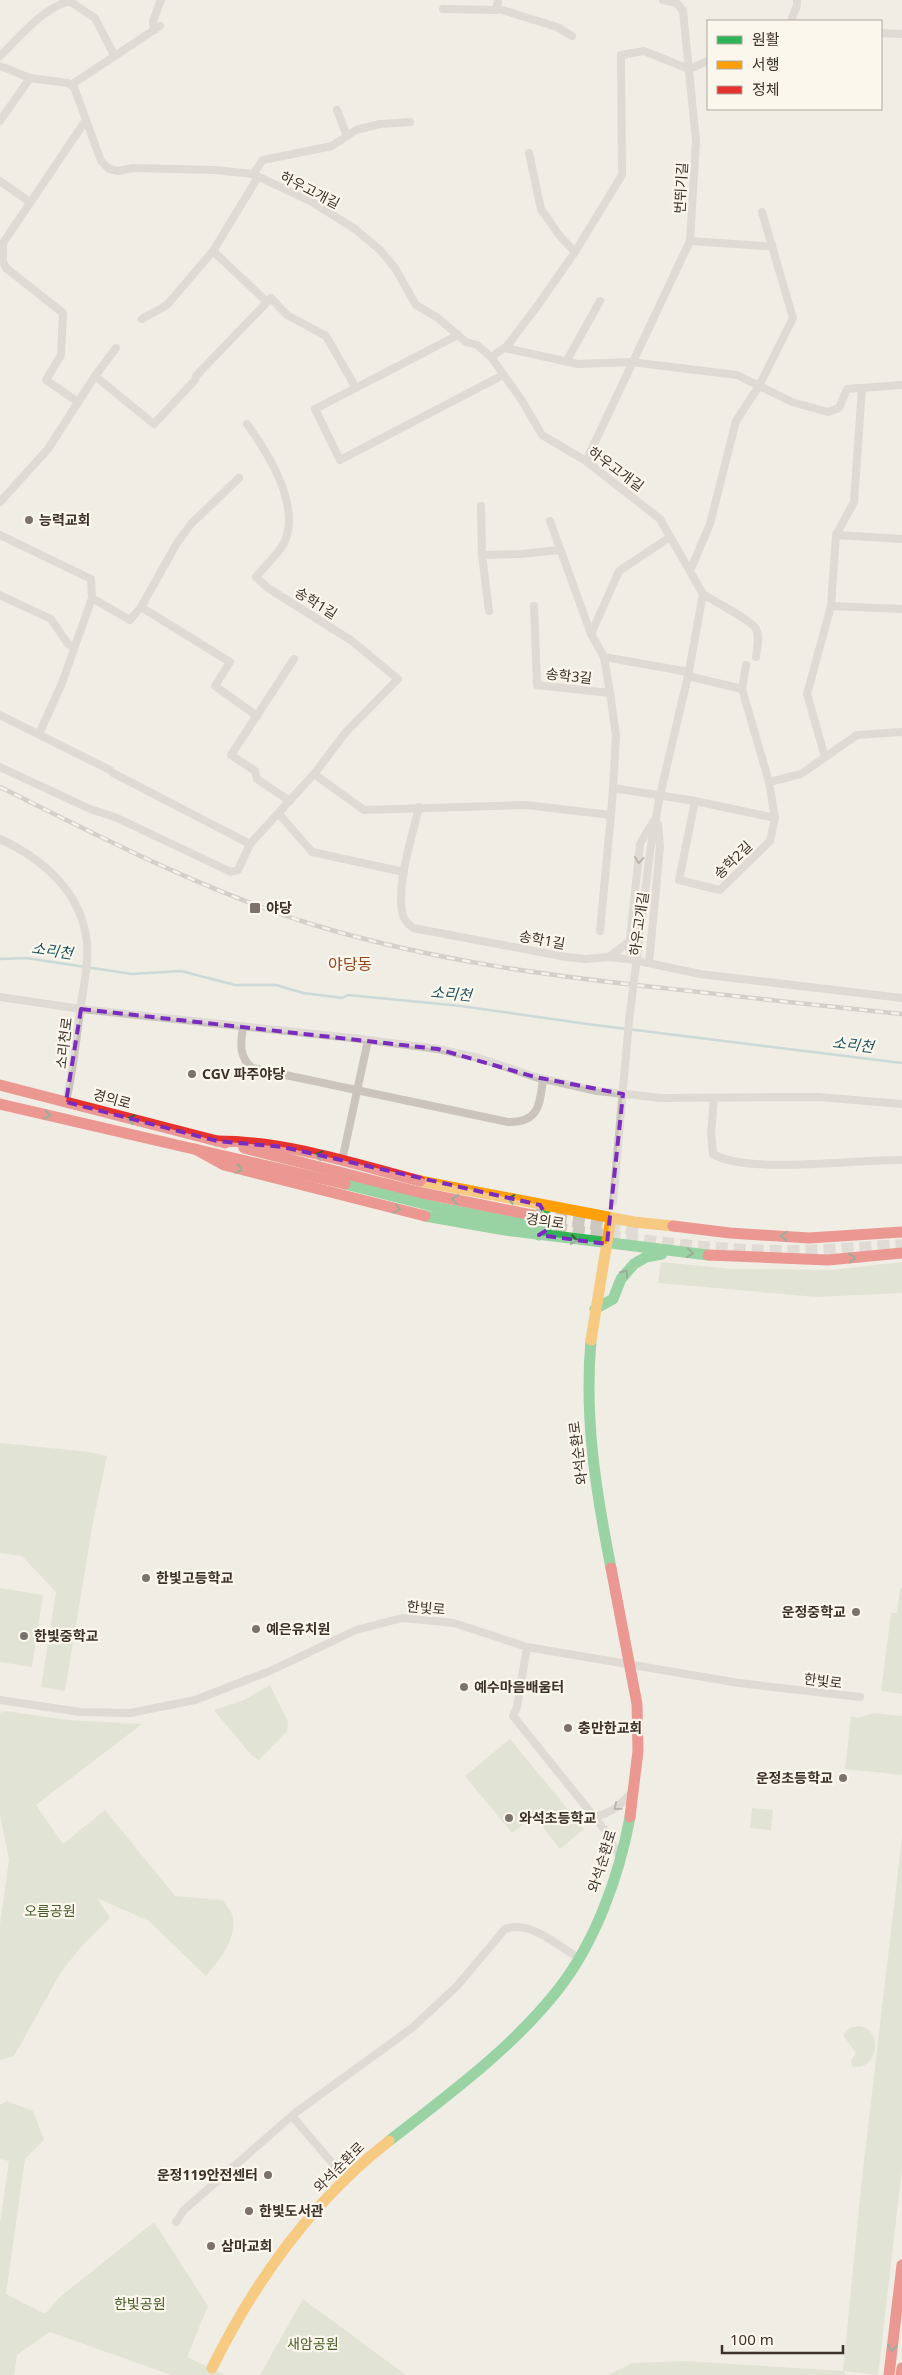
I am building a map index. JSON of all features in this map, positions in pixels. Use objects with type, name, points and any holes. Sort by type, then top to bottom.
[{"type":"main road","name":"경의로","points":[[0,1085],[422,1193],[538,1220]]},
{"type":"main road","name":"경의로","points":[[0,1104],[195,1150],[224,1165],[312,1189],[431,1217],[538,1220],[611,1218],[721,1232],[800,1237],[844,1237],[902,1232]]},
{"type":"main road","name":"경의로","points":[[217,1141],[248,1141],[283,1147],[434,1184],[607,1244],[726,1257],[828,1260],[902,1253]]},
{"type":"main road","name":"와석순환로","points":[[212,2368],[245,2303],[282,2250],[342,2182],[355,2168],[468,2076],[524,2027],[557,1990],[578,1957],[601,1913],[621,1859],[635,1789],[638,1745],[637,1702],[594,1473],[589,1421],[589,1349],[601,1268],[611,1218]]},
{"type":"main road","points":[[595,1309],[613,1299],[617,1286],[626,1270],[634,1262],[670,1251]]},
{"type":"main road","points":[[889,2375],[902,2265]]},
{"type":"main road","points":[[901,2375],[902,2368]]},
{"type":"street","points":[[0,66],[30,78],[71,85],[157,28],[153,21],[162,0]]},
{"type":"street","points":[[496,10],[498,0]]},
{"type":"street","name":"번뛰기길","points":[[586,461],[631,362],[690,241],[696,141],[683,11],[677,2],[663,0]]},
{"type":"street","points":[[791,20],[797,2],[806,0]]},
{"type":"street","points":[[0,56],[23,30],[55,6],[69,1],[95,18],[114,55]]},
{"type":"street","points":[[444,9],[499,9],[556,27],[572,36]]},
{"type":"street","points":[[882,33],[902,34]]},
{"type":"street","points":[[491,357],[505,348],[576,252],[622,175],[621,55],[644,51],[689,69],[707,61]]},
{"type":"street","points":[[0,121],[30,78]]},
{"type":"street","name":"하우고개길","points":[[71,85],[76,92],[101,161],[109,169],[118,171],[133,168],[215,170],[256,175],[312,202],[355,229],[380,250],[395,268],[416,305],[438,318],[466,342],[477,345],[491,357],[522,399],[542,435],[586,461],[660,519],[703,594],[750,622],[757,630],[756,657]]},
{"type":"street","points":[[337,110],[347,136]]},
{"type":"street","points":[[78,402],[46,380],[61,355],[63,312],[6,268],[3,262],[3,243],[86,120]]},
{"type":"street","name":"하우고개길","points":[[256,175],[263,160],[332,146],[356,130],[380,124],[410,122]]},
{"type":"street","points":[[529,153],[541,209],[559,235],[576,252]]},
{"type":"street","points":[[142,319],[167,305],[213,251],[242,204],[256,175]]},
{"type":"street","points":[[0,181],[30,202]]},
{"type":"street","points":[[690,571],[710,524],[736,422],[759,386],[793,318],[762,212]]},
{"type":"street","points":[[690,241],[772,245]]},
{"type":"street","points":[[213,251],[267,302]]},
{"type":"street","points":[[95,376],[154,424],[195,380],[196,376],[271,298],[287,315],[326,336],[356,388]]},
{"type":"street","points":[[566,362],[600,301]]},
{"type":"street","points":[[458,335],[315,409],[340,460],[503,375]]},
{"type":"street","points":[[0,502],[48,449],[95,376],[116,348]]},
{"type":"street","points":[[505,348],[578,364],[631,362],[737,376],[800,405],[828,412],[839,408],[847,389],[902,385]]},
{"type":"street","points":[[825,757],[807,694],[831,606],[836,535],[854,502],[862,388]]},
{"type":"street","name":"송학1길","points":[[0,767],[90,809],[115,817],[231,872],[238,870],[250,844],[314,774],[346,732],[398,679],[352,641],[268,588],[256,577],[285,541],[288,518],[280,478],[267,452],[247,424]]},
{"type":"street","points":[[92,598],[130,620],[141,607],[177,543],[191,524],[238,478]]},
{"type":"street","points":[[481,506],[482,555],[489,611]]},
{"type":"street","name":"송학3길","points":[[534,606],[537,686],[610,693],[604,657],[591,634],[550,521]]},
{"type":"street","points":[[0,534],[91,579],[92,598],[62,683],[39,734]]},
{"type":"street","points":[[836,535],[902,539]]},
{"type":"street","points":[[591,634],[619,571],[670,537]]},
{"type":"street","points":[[482,555],[560,550]]},
{"type":"street","name":"하우고개길","points":[[611,1218],[629,1021],[650,852],[660,795],[688,674],[703,594]]},
{"type":"street","points":[[0,595],[51,619],[68,644],[74,647]]},
{"type":"street","points":[[831,606],[902,609]]},
{"type":"street","points":[[141,607],[230,662],[215,686],[257,716]]},
{"type":"street","name":"송학3길","points":[[604,657],[688,674]]},
{"type":"street","points":[[290,801],[257,779],[255,771],[232,756],[294,660]]},
{"type":"street","points":[[688,674],[742,689],[746,665]]},
{"type":"street","name":"송학2길","points":[[695,801],[679,880],[720,890],[770,841],[775,818],[769,782],[742,689]]},
{"type":"street","points":[[600,931],[611,815],[616,735],[610,693]]},
{"type":"street","points":[[0,715],[250,844]]},
{"type":"street","points":[[769,782],[801,774],[857,735],[902,732]]},
{"type":"street","points":[[314,774],[364,810],[526,805],[611,815]]},
{"type":"street","points":[[613,788],[695,801],[775,818]]},
{"type":"street","name":"송학1길","points":[[419,807],[404,872],[402,911],[404,918],[413,928],[566,957],[586,959],[609,957],[634,960]]},
{"type":"street","points":[[279,814],[312,852],[404,872]]},
{"type":"street","name":"하우고개길","points":[[657,816],[660,846],[649,964],[634,960],[629,949],[640,844],[657,816]]},
{"type":"street","name":"소리천로","points":[[0,839],[35,858],[67,890],[84,928],[87,944],[84,987],[71,1081],[66,1102]]},
{"type":"street","points":[[609,957],[631,940]]},
{"type":"street","points":[[649,964],[700,974],[902,998]]},
{"type":"street","points":[[0,997],[81,1009],[438,1049],[479,1058],[544,1079],[597,1092],[661,1098],[818,1097],[902,1104]]},
{"type":"street","points":[[243,1026],[241,1051],[244,1061],[252,1068],[508,1122],[520,1122],[528,1119],[540,1104],[544,1079]]},
{"type":"street","points":[[342,1161],[368,1040]]},
{"type":"street","points":[[714,1098],[711,1146],[713,1154],[722,1160],[781,1164],[902,1160]]},
{"type":"street","name":"한빛로","points":[[0,1700],[80,1712],[130,1713],[195,1700],[270,1671],[356,1630],[402,1618],[454,1624],[527,1647],[630,1665],[739,1683],[860,1698]]},
{"type":"street","points":[[527,1647],[517,1706],[513,1716],[604,1829],[621,1859]]},
{"type":"street","points":[[594,1817],[609,1814],[620,1806],[635,1789]]},
{"type":"street","points":[[176,2222],[184,2210],[292,2116],[412,2028],[457,1986],[505,1929],[514,1926],[527,1927],[578,1957]]},
{"type":"street","points":[[292,2116],[333,2164],[342,2182]]},
{"type":"highlighted area","points":[[81,1009],[438,1049],[535,1077],[623,1094],[607,1244],[539,1235],[547,1230],[548,1219],[540,1205],[283,1147],[217,1141],[66,1102]]},
{"type":"green space","points":[[661,1262],[731,1269],[832,1270],[902,1262],[902,1293],[817,1297],[658,1283]]},
{"type":"green space","points":[[0,1443],[90,1452],[107,1456],[93,1522],[65,1691],[41,1687],[56,1592],[22,1556],[0,1553]]},
{"type":"green space","points":[[0,1588],[43,1595],[32,1667],[0,1662]]},
{"type":"green space","points":[[900,1588],[902,1589],[902,1694],[881,1691],[891,1613],[897,1613]]},
{"type":"green space","points":[[270,1685],[288,1722],[287,1731],[259,1760],[252,1756],[214,1710],[244,1700]]},
{"type":"green space","name":"오름공원","points":[[5,1711],[68,1720],[142,1724],[36,1805],[63,1844],[105,1810],[175,1896],[223,1900],[232,1914],[233,1931],[217,1963],[206,1976],[149,1921],[97,1898],[110,1918],[81,1947],[61,1972],[14,2056],[0,2060],[0,1924],[9,1860],[0,1815],[0,1713]]},
{"type":"green space","points":[[874,1713],[902,1716],[902,1775],[845,1769],[851,1716],[858,1718]]},
{"type":"green space","points":[[510,1739],[584,1829],[560,1849],[534,1816],[512,1833],[465,1776]]},
{"type":"green space","points":[[752,1808],[773,1810],[771,1830],[750,1828]]},
{"type":"green space","points":[[902,1837],[902,2169],[878,2375],[844,2371],[846,2375],[608,2375],[633,2363],[687,2361],[843,2371],[861,2187]]},
{"type":"green space","points":[[859,2026],[867,2029],[872,2035],[875,2042],[875,2050],[867,2063],[861,2066],[852,2066],[851,2061],[856,2053],[843,2035],[850,2028]]},
{"type":"green space","name":"한빛공원","points":[[7,2101],[33,2111],[44,2140],[25,2159],[6,2294],[45,2314],[60,2297],[154,2222],[208,2306],[187,2357],[225,2375],[171,2375],[50,2332],[17,2355],[14,2375],[0,2375],[0,2223],[9,2161],[0,2159],[0,2105]]},
{"type":"green space","name":"새암공원","points":[[303,2299],[406,2375],[260,2375]]},
{"type":"waterway","name":"소리천","points":[[0,959],[26,958],[132,974],[181,971],[235,985],[276,985],[303,993],[342,998],[348,995],[461,1006],[587,1024],[902,1063]]},
{"type":"tunnel","points":[[537,1216],[643,1231]]},
{"type":"tunnel","points":[[537,1226],[662,1243],[725,1249],[788,1251],[902,1245]]},
{"type":"railway","points":[[0,787],[191,879],[270,910],[355,937],[445,957],[535,972],[626,984],[902,1014]]},
{"type":"traffic: fast","points":[[345,1184],[440,1208],[535,1226]]},
{"type":"traffic: fast","points":[[539,1235],[545,1231],[548,1219],[540,1205]]},
{"type":"traffic: fast","points":[[425,1216],[505,1230],[708,1255]]},
{"type":"traffic: fast","points":[[595,1309],[613,1299],[621,1279],[634,1264],[646,1257],[662,1254]]},
{"type":"traffic: fast","points":[[591,1340],[589,1369],[590,1426],[596,1483],[611,1568]]},
{"type":"traffic: fast","points":[[389,2141],[456,2089],[499,2052],[557,1991],[583,1952],[604,1908],[619,1863],[630,1817]]},
{"type":"traffic: slow","points":[[420,1181],[634,1222],[673,1226]]},
{"type":"traffic: slow","points":[[591,1340],[611,1218]]},
{"type":"traffic: slow","points":[[212,2368],[247,2304],[288,2244],[310,2216],[335,2190],[361,2164],[389,2141]]},
{"type":"traffic: jam","points":[[0,1085],[225,1143]]},
{"type":"traffic: jam","points":[[0,1104],[345,1184]]},
{"type":"traffic: jam","points":[[217,1141],[243,1142],[294,1149],[420,1181]]},
{"type":"traffic: jam","points":[[244,1148],[422,1193],[537,1216]]},
{"type":"traffic: jam","points":[[195,1149],[224,1165],[425,1216]]},
{"type":"traffic: jam","points":[[673,1226],[730,1233],[809,1238],[902,1232]]},
{"type":"traffic: jam","points":[[708,1255],[828,1260],[902,1253]]},
{"type":"traffic: jam","points":[[611,1568],[637,1704],[638,1751],[630,1817]]},
{"type":"traffic: jam","points":[[889,2375],[902,2265]]},
{"type":"traffic: jam","points":[[901,2375],[902,2368]]},
{"type":"place","name":"능력교회","points":[[29,520]]},
{"type":"place","name":"야당","points":[[255,908]]},
{"type":"place","name":"CGV 파주야당","points":[[192,1074]]},
{"type":"place","name":"한빛고등학교","points":[[146,1578]]},
{"type":"place","name":"운정중학교","points":[[856,1612]]},
{"type":"place","name":"예은유치원","points":[[256,1629]]},
{"type":"place","name":"한빛중학교","points":[[24,1636]]},
{"type":"place","name":"예수마음배움터","points":[[464,1687]]},
{"type":"place","name":"충만한교회","points":[[568,1728]]},
{"type":"place","name":"운정초등학교","points":[[843,1778]]},
{"type":"place","name":"와석초등학교","points":[[509,1818]]},
{"type":"place","name":"운정119안전센터","points":[[268,2175]]},
{"type":"place","name":"한빛도서관","points":[[249,2211]]},
{"type":"place","name":"삼마교회","points":[[211,2246]]},
{"type":"district","name":"야당동","points":[[350,964]]}]
